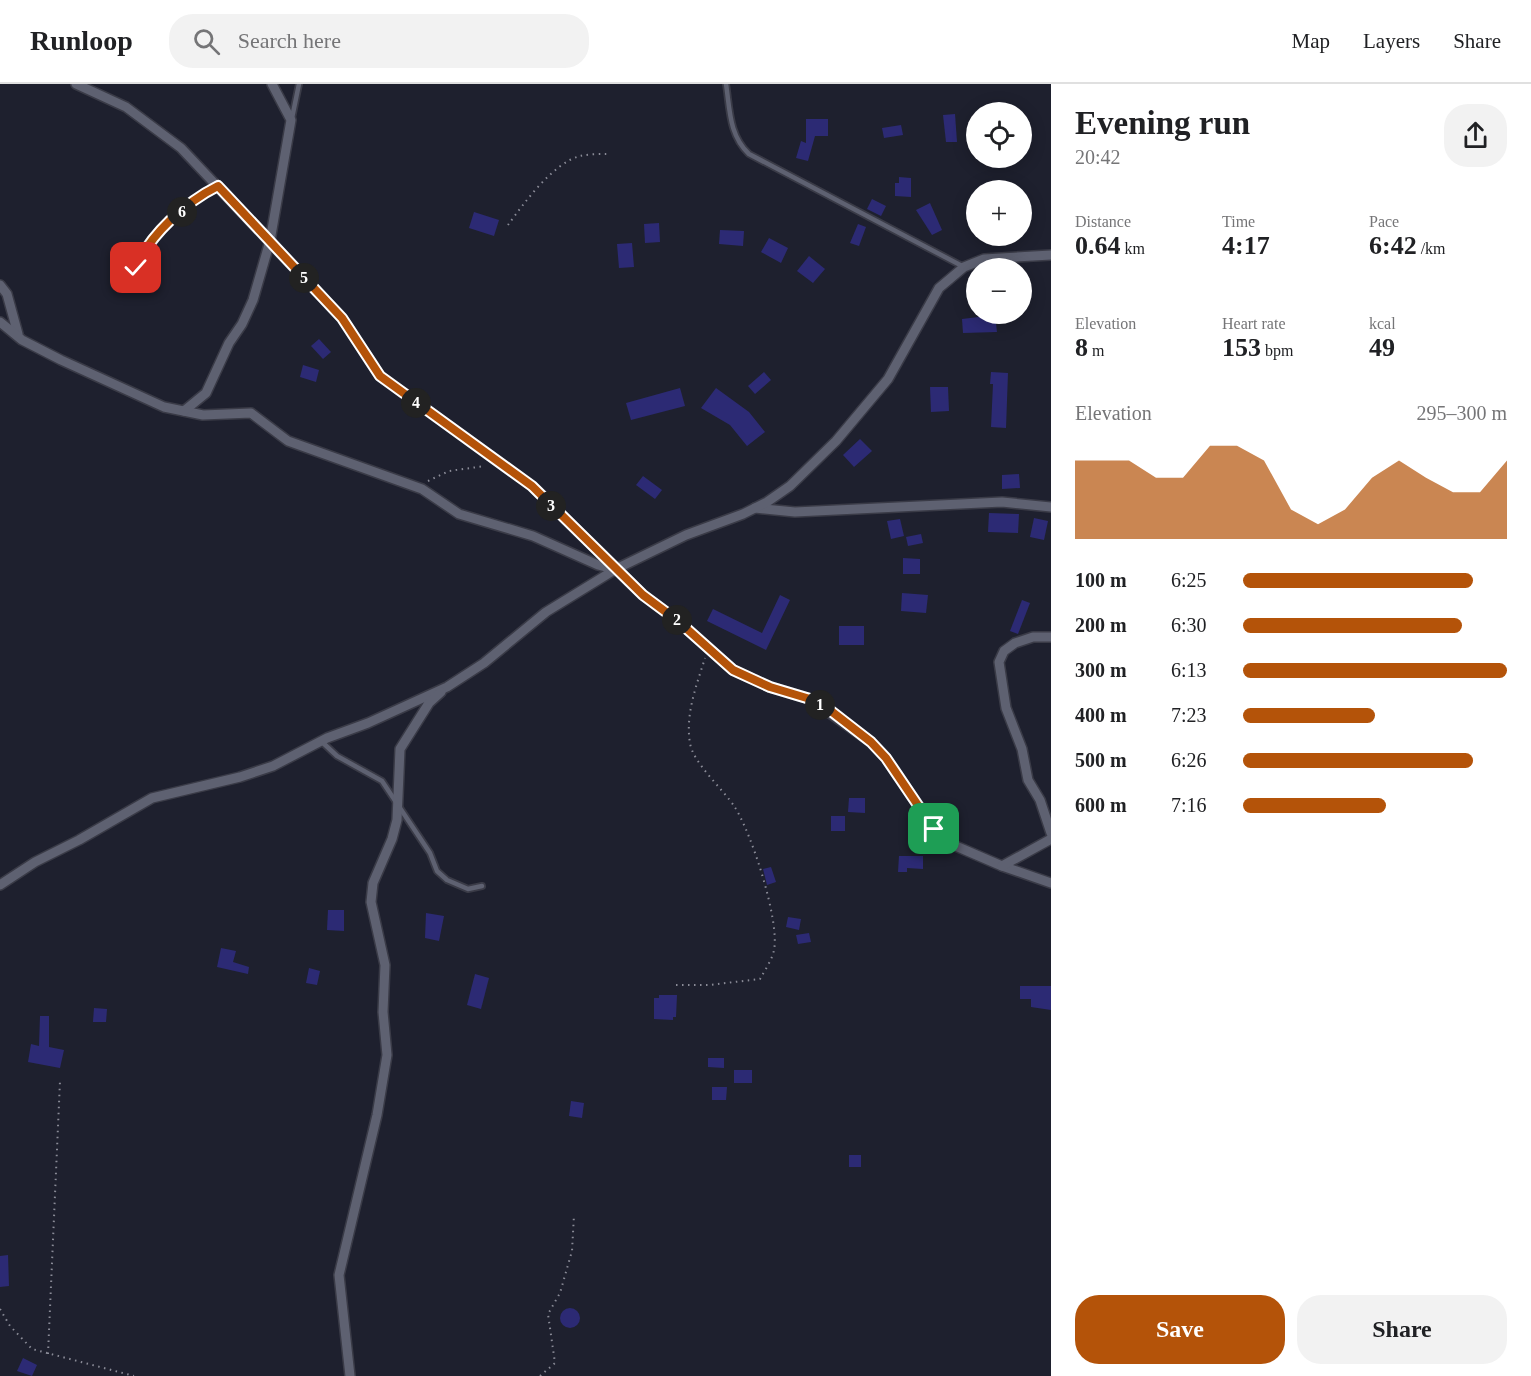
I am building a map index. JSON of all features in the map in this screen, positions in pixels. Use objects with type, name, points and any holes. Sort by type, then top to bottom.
[{"type":"street","points":[[76,84],[126,107],[181,148],[342,318],[380,376],[532,486],[643,595],[745,677],[810,699],[831,711],[871,742],[886,758],[934,829],[951,844],[1002,866],[1051,883]]},
{"type":"street","points":[[184,411],[206,393],[229,343],[242,324],[253,300],[270,242],[291,120],[272,84]]},
{"type":"street","points":[[0,885],[34,862],[152,798],[240,777],[273,766],[321,741],[368,723],[447,687],[484,663],[546,612],[616,569],[686,535],[755,508],[790,486],[836,441],[888,379],[939,288],[964,267],[984,259],[1051,255]]},
{"type":"street","points":[[0,285],[7,294],[14,325],[20,339]]},
{"type":"street","points":[[0,322],[20,339],[116,387],[164,406],[203,415],[251,413],[288,441],[418,488],[459,514],[533,536],[598,565],[616,569]]},
{"type":"street","points":[[755,508],[795,512],[1002,502],[1051,507]]},
{"type":"street","points":[[1051,636],[1015,643],[1004,651],[999,662],[1006,708],[1022,749],[1029,780],[1040,800],[1051,833]]},
{"type":"street","points":[[350,1376],[339,1275],[377,1115],[387,1055],[384,1012],[385,965],[371,902],[374,883],[392,839],[397,807],[400,749],[429,703],[447,687]]},
{"type":"street","points":[[1002,866],[1051,839]]},
{"type":"lane","points":[[291,120],[299,84]]},
{"type":"lane","points":[[726,84],[733,135],[749,154],[964,267]]},
{"type":"lane","points":[[321,741],[337,756],[382,781],[442,875],[457,886],[468,890],[482,886]]},
{"type":"path","points":[[508,225],[530,195],[570,161],[581,156],[609,154]]},
{"type":"path","points":[[136,268],[141,255],[174,219],[199,197],[218,186]]},
{"type":"path","points":[[418,488],[449,471],[500,464]]},
{"type":"path","points":[[676,985],[709,985],[760,979],[774,952],[776,929],[752,836],[736,808],[690,746],[688,726],[698,677],[708,646]]},
{"type":"path","points":[[48,1354],[60,1081]]},
{"type":"path","points":[[540,1376],[555,1363],[548,1314],[560,1293],[574,1243],[574,1215]]},
{"type":"path","points":[[0,1309],[10,1326],[32,1349],[134,1376]]},
{"type":"building","points":[[955,114],[957,142],[946,142],[943,115]]},
{"type":"building","points":[[806,119],[828,119],[828,136],[815,136],[808,161],[796,158],[801,141],[806,143]]},
{"type":"building","points":[[901,125],[903,135],[884,138],[882,128]]},
{"type":"building","points":[[899,177],[911,178],[911,197],[895,196],[895,183],[899,183]]},
{"type":"building","points":[[872,199],[886,206],[881,216],[867,209]]},
{"type":"building","points":[[930,203],[942,230],[932,235],[916,210]]},
{"type":"building","points":[[474,212],[499,220],[494,236],[469,228]]},
{"type":"building","points":[[659,223],[660,242],[645,243],[644,224]]},
{"type":"building","points":[[858,224],[866,227],[859,246],[850,243]]},
{"type":"building","points":[[720,230],[744,231],[743,246],[719,244]]},
{"type":"building","points":[[769,238],[788,248],[781,263],[761,252]]},
{"type":"building","points":[[632,243],[634,267],[619,268],[617,244]]},
{"type":"building","points":[[809,256],[825,269],[813,283],[797,271]]},
{"type":"building","points":[[962,319],[966,319],[966,324],[996,324],[997,332],[963,333]]},
{"type":"building","points":[[319,339],[331,352],[323,359],[311,346]]},
{"type":"building","points":[[303,365],[319,370],[316,382],[300,377]]},
{"type":"building","points":[[764,372],[771,380],[755,394],[748,386]]},
{"type":"building","points":[[991,372],[1008,373],[1006,428],[991,427],[993,384],[990,384]]},
{"type":"building","points":[[930,387],[948,387],[949,411],[931,412]]},
{"type":"building","points":[[680,388],[685,406],[631,420],[626,403]]},
{"type":"building","points":[[716,388],[749,412],[765,432],[747,446],[730,425],[701,408]]},
{"type":"building","points":[[860,439],[872,451],[854,467],[843,455]]},
{"type":"building","points":[[1019,474],[1020,488],[1002,489],[1002,475]]},
{"type":"building","points":[[643,476],[662,490],[655,499],[636,485]]},
{"type":"building","points":[[989,513],[1019,514],[1018,533],[988,532]]},
{"type":"building","points":[[1034,518],[1048,521],[1044,540],[1030,537]]},
{"type":"building","points":[[900,519],[904,536],[891,539],[887,521]]},
{"type":"building","points":[[921,534],[923,543],[908,546],[906,537]]},
{"type":"building","points":[[903,558],[920,559],[920,574],[903,574]]},
{"type":"building","points":[[902,593],[928,595],[926,613],[901,611]]},
{"type":"building","points":[[780,595],[790,600],[766,650],[707,621],[713,609],[762,633]]},
{"type":"building","points":[[1022,600],[1030,603],[1018,634],[1010,631]]},
{"type":"building","points":[[839,626],[864,626],[864,645],[839,645]]},
{"type":"building","points":[[849,798],[865,798],[865,813],[848,812]]},
{"type":"building","points":[[831,816],[845,816],[845,831],[831,831]]},
{"type":"building","points":[[899,856],[923,856],[923,869],[907,868],[907,872],[898,872]]},
{"type":"building","points":[[771,867],[776,882],[767,885],[763,869]]},
{"type":"building","points":[[328,910],[344,910],[344,931],[327,930]]},
{"type":"building","points":[[426,913],[444,916],[439,941],[425,938]]},
{"type":"building","points":[[788,917],[801,919],[799,930],[786,927]]},
{"type":"building","points":[[809,933],[811,942],[798,944],[796,935]]},
{"type":"building","points":[[221,948],[236,951],[233,962],[249,967],[248,974],[217,967]]},
{"type":"building","points":[[309,968],[320,971],[317,985],[306,983]]},
{"type":"building","points":[[475,974],[489,978],[481,1009],[467,1005]]},
{"type":"building","points":[[1020,986],[1051,986],[1051,1010],[1031,1007],[1031,999],[1020,999]]},
{"type":"building","points":[[659,995],[677,995],[676,1017],[673,1017],[673,1020],[654,1019],[654,998],[659,998]]},
{"type":"building","points":[[94,1008],[107,1009],[106,1022],[93,1022]]},
{"type":"building","points":[[40,1016],[49,1016],[49,1047],[64,1050],[60,1068],[28,1062],[31,1044],[39,1046]]},
{"type":"building","points":[[708,1058],[724,1058],[724,1068],[708,1067]]},
{"type":"building","points":[[734,1070],[752,1070],[752,1083],[734,1083]]},
{"type":"building","points":[[712,1087],[727,1087],[726,1100],[712,1100]]},
{"type":"building","points":[[571,1101],[584,1103],[582,1118],[569,1116]]},
{"type":"building","points":[[849,1155],[861,1155],[861,1167],[849,1167]]},
{"type":"building","points":[[8,1255],[9,1286],[0,1287],[0,1256]]},
{"type":"building","points":[[570,1308],[577,1311],[580,1318],[577,1325],[570,1328],[563,1325],[560,1318],[563,1311]]},
{"type":"building","points":[[23,1358],[37,1365],[32,1376],[17,1371]]},
{"type":"route","points":[[136,268],[141,255],[174,219],[199,197],[218,186],[226,198],[342,318],[380,376],[532,486],[643,595],[708,646],[733,670],[770,687],[810,699],[831,711],[871,742],[902,780],[918,808],[934,829]]}]
